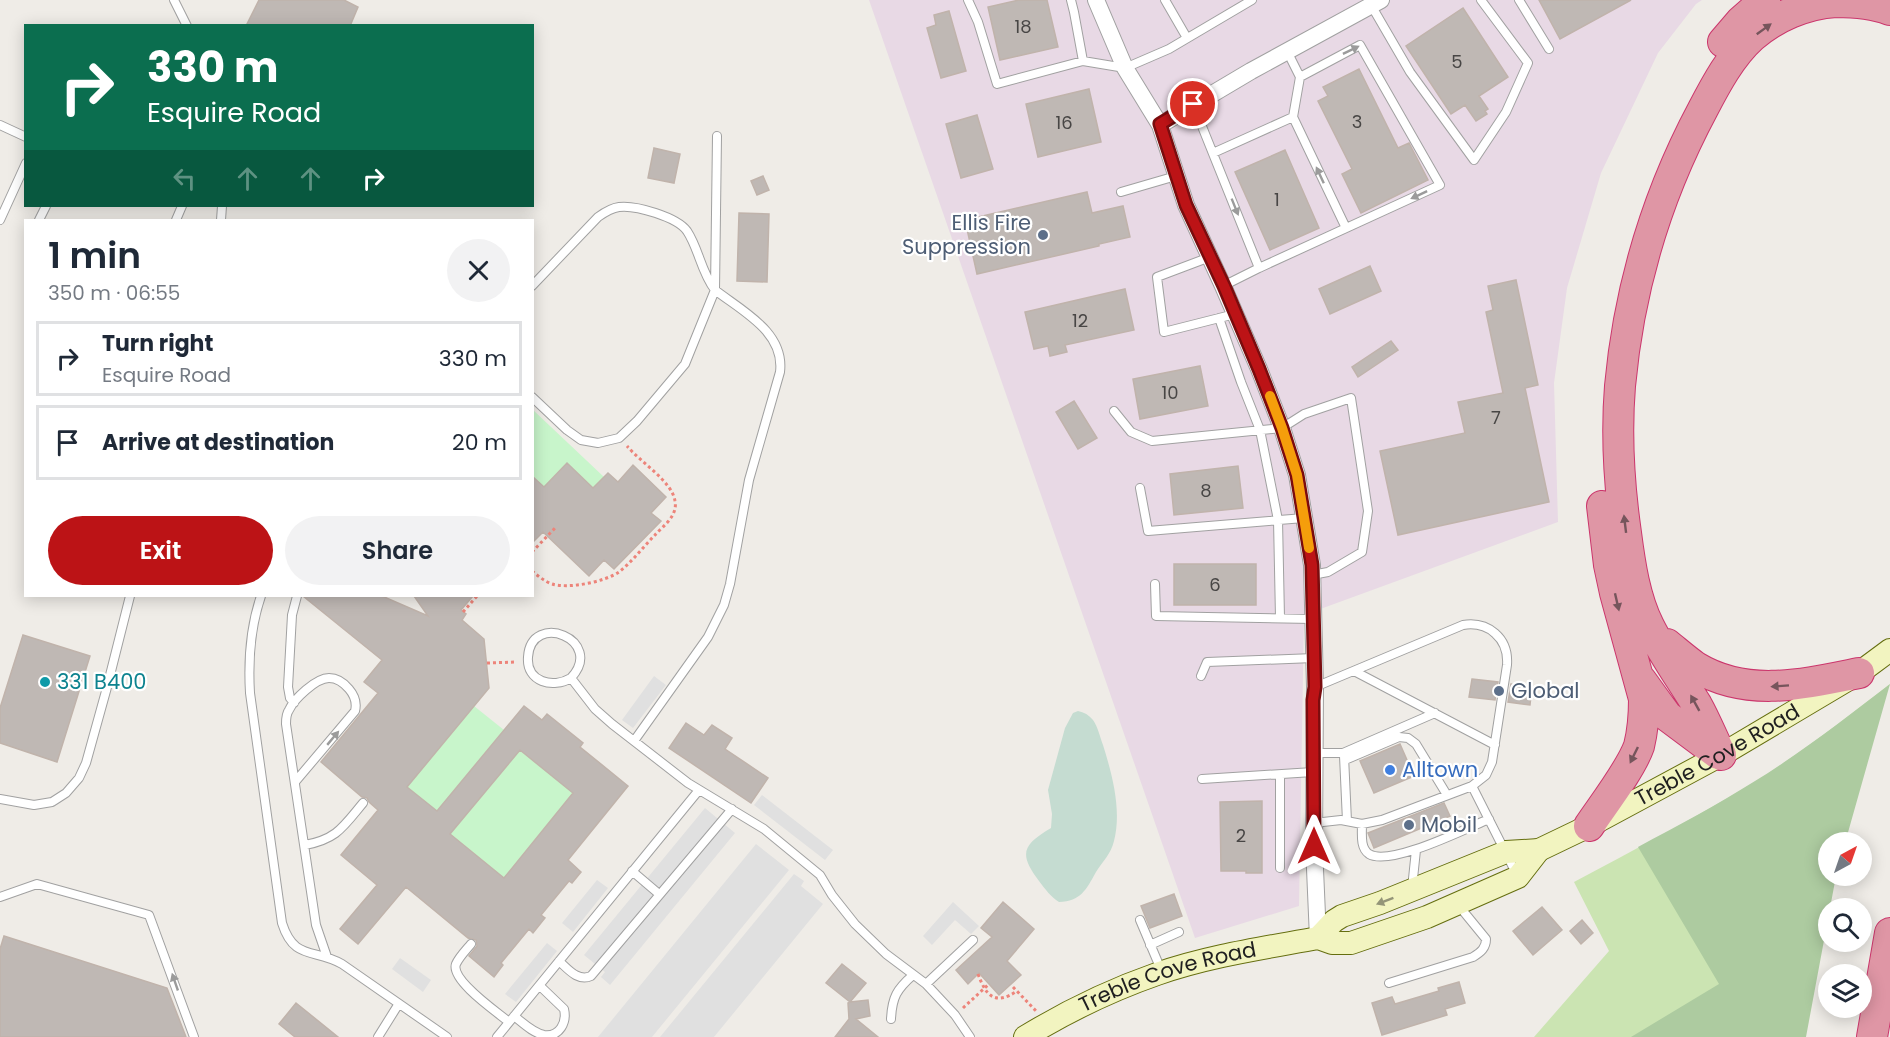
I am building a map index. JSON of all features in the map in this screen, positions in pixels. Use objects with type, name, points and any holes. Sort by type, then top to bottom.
[{"type":"highway","points":[[1589,826],[1629,766],[1638,746],[1644,710],[1639,678],[1622,622],[1611,574],[1601,497],[1600,398],[1606,338],[1617,280],[1630,232],[1647,184],[1692,90],[1723,43],[1741,21],[1765,0]]},
{"type":"highway","points":[[1720,755],[1698,708],[1648,626],[1635,582],[1626,535],[1621,492],[1618,416],[1631,308],[1643,255],[1661,200],[1676,164],[1709,99],[1738,53],[1751,38],[1782,17],[1810,6],[1857,2],[1890,9]]},
{"type":"highway","points":[[1648,626],[1666,644],[1695,666],[1707,673],[1736,683],[1765,687],[1788,686],[1859,673]]},
{"type":"highway","points":[[1639,678],[1667,716],[1720,755]]},
{"type":"highway","points":[[1872,1037],[1890,933]]},
{"type":"main road","name":"Treble Cove Road","points":[[1318,938],[1342,916],[1446,878],[1506,852],[1539,850],[1589,826],[1720,755],[1859,673],[1890,650]]},
{"type":"main road","name":"Treble Cove Road","points":[[1025,1037],[1107,994],[1162,972],[1221,956],[1318,938],[1332,943],[1351,943],[1427,917],[1518,877],[1539,850]]},
{"type":"main road","points":[[1446,878],[1457,904]]},
{"type":"street","points":[[1096,0],[1125,68],[1160,124],[1186,205],[1224,286],[1227,316],[1282,428],[1297,475],[1312,575],[1315,687],[1313,823],[1318,938]]},
{"type":"street","points":[[1160,124],[1376,3]]},
{"type":"lane","points":[[174,0],[186,24]]},
{"type":"lane","points":[[968,0],[978,22],[997,84],[1083,61],[1125,68],[1169,49],[1252,0]]},
{"type":"lane","points":[[1071,0],[1083,61]]},
{"type":"lane","points":[[1165,0],[1187,38]]},
{"type":"lane","points":[[1376,3],[1410,72],[1474,160],[1506,112],[1528,63],[1481,0]]},
{"type":"lane","points":[[1519,0],[1549,49]]},
{"type":"lane","points":[[1224,286],[1440,185],[1360,45],[1300,77]]},
{"type":"lane","points":[[1287,51],[1300,77],[1293,117],[1346,228]]},
{"type":"lane","points":[[1193,104],[1259,268]]},
{"type":"lane","points":[[1213,153],[1293,117]]},
{"type":"lane","points":[[0,125],[24,136]]},
{"type":"lane","points":[[534,399],[581,440],[598,443],[613,440],[621,436],[637,421],[685,364],[715,290],[717,136]]},
{"type":"lane","points":[[0,220],[24,167]]},
{"type":"lane","points":[[1121,192],[1176,176]]},
{"type":"lane","points":[[534,284],[598,217],[610,209],[623,206],[636,208],[669,218],[683,227],[689,234],[704,274],[715,290],[760,325],[772,338],[780,354],[780,372],[749,480],[724,605],[708,637],[634,741]]},
{"type":"lane","points":[[1210,257],[1157,277],[1164,332],[1227,316],[1241,382],[1260,430],[1278,520],[1280,618]]},
{"type":"lane","points":[[1114,411],[1131,432],[1152,441],[1282,428],[1304,414],[1351,398],[1368,511],[1362,552],[1328,572],[1312,575]]},
{"type":"lane","points":[[1140,488],[1148,531],[1304,518]]},
{"type":"lane","points":[[1155,584],[1156,616],[1313,619]]},
{"type":"lane","points":[[0,799],[34,805],[52,802],[62,797],[79,778],[86,763],[130,597]]},
{"type":"lane","points":[[261,597],[249,647],[249,675],[282,923],[288,938],[308,954],[327,957],[342,964],[447,1037]]},
{"type":"lane","points":[[294,703],[290,698],[288,687],[292,615],[297,597]]},
{"type":"lane","points":[[1313,823],[1341,819],[1362,824],[1382,820],[1472,786],[1483,778],[1490,769],[1495,745],[1507,658],[1506,649],[1501,640],[1488,628],[1476,624],[1463,625],[1315,687]]},
{"type":"lane","points":[[551,633],[562,634],[575,643],[580,658],[578,667],[571,678],[563,683],[554,684],[544,682],[531,671],[528,661],[530,649],[538,638],[551,633]]},
{"type":"lane","points":[[1201,676],[1207,662],[1314,658]]},
{"type":"lane","points":[[1354,671],[1495,745]]},
{"type":"lane","points":[[295,782],[352,715],[356,705],[353,694],[337,680],[329,678],[318,681],[287,712],[286,724],[316,926],[327,957]]},
{"type":"lane","points":[[571,678],[600,714],[634,741],[688,783],[764,829],[820,875],[832,896],[855,924],[886,954],[926,984],[955,1015],[970,1037]]},
{"type":"lane","points":[[1344,756],[1435,713]]},
{"type":"lane","points":[[1313,753],[1344,756],[1399,737],[1408,738],[1416,744],[1447,795]]},
{"type":"lane","points":[[1344,756],[1347,821]]},
{"type":"lane","points":[[1202,779],[1313,772]]},
{"type":"lane","points":[[1280,774],[1280,868]]},
{"type":"lane","points":[[1472,786],[1518,877]]},
{"type":"lane","points":[[497,1037],[699,790]]},
{"type":"lane","points":[[305,845],[334,836],[363,802]]},
{"type":"lane","points":[[559,961],[580,978],[591,976],[732,809]]},
{"type":"lane","points":[[1362,824],[1364,848],[1368,854],[1377,857],[1416,850],[1489,819]]},
{"type":"lane","points":[[1412,891],[1416,850]]},
{"type":"lane","points":[[632,871],[659,894]]},
{"type":"lane","points":[[0,897],[37,884],[149,915],[194,1037]]},
{"type":"lane","points":[[1389,983],[1473,957],[1486,946],[1486,939],[1457,904]]},
{"type":"lane","points":[[1140,920],[1162,972]]},
{"type":"lane","points":[[1150,945],[1179,932]]},
{"type":"lane","points":[[926,984],[973,940]]},
{"type":"lane","points":[[471,944],[456,963],[456,972],[466,985],[512,1019],[543,1035],[553,1034],[561,1028],[565,1018],[564,1009],[540,986]]},
{"type":"lane","points":[[891,1019],[894,997],[913,975]]},
{"type":"lane","points":[[378,1037],[398,1005]]},
{"type":"path","points":[[534,572],[546,581],[561,585],[585,583],[610,577],[622,570],[671,517],[676,505],[673,494],[631,451],[621,436]]},
{"type":"path","points":[[534,550],[555,528]]},
{"type":"path","points":[[463,612],[476,597]]},
{"type":"path","points":[[487,663],[528,661]]},
{"type":"path","points":[[978,974],[983,989],[999,999],[1017,992]]},
{"type":"path","points":[[955,1015],[989,984]]},
{"type":"path","points":[[1013,987],[1036,1012]]},
{"type":"shaded area","points":[[869,0],[1702,0],[1696,4],[1658,53],[1601,173],[1567,288],[1554,383],[1558,522],[1304,615],[1299,906],[1195,938]]},
{"type":"shaded area","points":[[654,676],[666,685],[633,728],[622,720]]},
{"type":"shaded area","points":[[762,795],[833,850],[825,860],[754,805]]},
{"type":"shaded area","points":[[705,808],[735,833],[610,985],[601,977],[605,972],[584,955]]},
{"type":"shaded area","points":[[756,844],[789,870],[652,1037],[598,1037]]},
{"type":"shaded area","points":[[794,874],[804,881],[801,886],[823,904],[714,1037],[660,1037]]},
{"type":"shaded area","points":[[597,880],[608,888],[573,932],[562,923]]},
{"type":"shaded area","points":[[953,902],[979,926],[971,934],[955,920],[932,945],[923,936]]},
{"type":"shaded area","points":[[547,943],[557,951],[516,1002],[505,994]]},
{"type":"shaded area","points":[[400,958],[431,980],[423,992],[392,969]]},
{"type":"green space","points":[[534,411],[604,477],[593,488],[567,463],[544,487],[534,477]]},
{"type":"green space","points":[[1890,684],[1781,900],[1776,1037],[1534,1037],[1609,951],[1574,882],[1687,821],[1771,772]]},
{"type":"green space","points":[[1890,684],[1848,832],[1818,832],[1818,886],[1834,886],[1832,898],[1818,898],[1818,952],[1822,952],[1806,1037],[1631,1037],[1719,984],[1638,847],[1741,790],[1824,734]]},
{"type":"green space","points":[[474,706],[504,730],[431,818],[407,787]]},
{"type":"green space","points":[[1078,711],[1093,720],[1098,729],[1115,792],[1116,829],[1111,850],[1086,889],[1078,897],[1059,902],[1048,893],[1032,871],[1026,856],[1029,845],[1051,828],[1052,814],[1048,790],[1065,728],[1073,713]]},
{"type":"green space","points":[[520,750],[573,793],[504,878],[450,834]]},
{"type":"building","points":[[259,0],[344,0],[358,7],[351,24],[247,24]]},
{"type":"building","points":[[1019,0],[1047,0],[1058,47],[1000,60],[988,7]]},
{"type":"building","points":[[1539,0],[1631,0],[1560,39]]},
{"type":"building","points":[[1463,8],[1508,77],[1479,96],[1488,109],[1485,111],[1487,114],[1476,121],[1465,105],[1451,114],[1406,46]]},
{"type":"building","points":[[949,11],[966,71],[941,78],[927,28],[936,25],[934,15]]},
{"type":"building","points":[[1359,69],[1398,148],[1409,143],[1428,180],[1361,213],[1342,174],[1352,169],[1318,101],[1328,96],[1323,87]]},
{"type":"building","points":[[1089,89],[1101,142],[1038,157],[1026,104]]},
{"type":"building","points":[[977,115],[993,169],[961,178],[946,124]]},
{"type":"building","points":[[654,148],[680,154],[674,183],[648,178]]},
{"type":"building","points":[[1285,150],[1319,228],[1270,250],[1235,172]]},
{"type":"building","points":[[763,176],[769,190],[757,195],[751,181]]},
{"type":"building","points":[[1087,192],[1092,213],[1123,206],[1130,237],[977,274],[965,220]]},
{"type":"building","points":[[739,213],[769,214],[767,282],[737,281]]},
{"type":"building","points":[[1370,266],[1381,291],[1330,314],[1319,289]]},
{"type":"building","points":[[1516,280],[1538,385],[1525,388],[1549,502],[1398,535],[1380,451],[1465,433],[1458,402],[1503,393],[1486,312],[1493,310],[1488,286]]},
{"type":"building","points":[[1125,289],[1134,330],[1065,345],[1067,352],[1050,356],[1048,346],[1034,349],[1025,312]]},
{"type":"building","points":[[1391,341],[1398,350],[1358,377],[1352,367]]},
{"type":"building","points":[[1200,366],[1208,406],[1140,419],[1133,379]]},
{"type":"building","points":[[1074,401],[1097,438],[1078,449],[1056,412]]},
{"type":"building","points":[[567,463],[593,488],[608,473],[618,482],[633,465],[666,497],[651,513],[661,521],[614,569],[604,560],[589,576],[543,532],[534,541],[534,478],[544,487]]},
{"type":"building","points":[[1238,466],[1243,508],[1174,515],[1170,474]]},
{"type":"building","points":[[1174,564],[1256,564],[1256,605],[1174,605]]},
{"type":"building","points":[[304,597],[384,597],[428,616],[415,597],[472,597],[461,610],[466,614],[462,620],[484,639],[489,688],[407,787],[437,811],[524,706],[542,720],[547,714],[583,743],[580,747],[628,786],[568,860],[581,872],[572,883],[569,881],[541,915],[545,918],[533,933],[529,929],[501,963],[503,965],[494,977],[469,956],[477,946],[476,940],[468,938],[406,887],[358,944],[340,929],[377,885],[341,855],[378,810],[367,798],[362,797],[321,762],[378,693],[364,682],[382,660]],"holes":[[[520,750],[573,793],[504,878],[450,834]]]},
{"type":"building","name":"331 B400","points":[[23,635],[90,656],[57,762],[0,743],[0,708]]},
{"type":"building","points":[[1472,679],[1498,682],[1495,700],[1469,697]]},
{"type":"building","points":[[1511,684],[1532,686],[1530,705],[1508,702]]},
{"type":"building","points":[[686,723],[704,735],[712,725],[732,738],[725,749],[768,778],[751,803],[669,748]]},
{"type":"building","name":"Alltown","points":[[1400,744],[1414,776],[1374,793],[1360,761]]},
{"type":"building","points":[[1262,801],[1262,873],[1221,871],[1220,802]]},
{"type":"building","points":[[1444,803],[1450,816],[1374,848],[1368,833]]},
{"type":"building","points":[[1174,894],[1182,916],[1150,928],[1141,906]]},
{"type":"building","points":[[1003,902],[1034,929],[1007,961],[1021,975],[999,995],[979,973],[968,984],[956,970],[992,937],[981,928]]},
{"type":"building","points":[[1542,907],[1562,930],[1533,955],[1513,931]]},
{"type":"building","points":[[1582,920],[1593,933],[1581,944],[1570,931]]},
{"type":"building","points":[[4,936],[167,988],[186,1037],[0,1037],[0,949]]},
{"type":"building","points":[[842,964],[866,983],[850,1002],[826,983]]},
{"type":"building","points":[[1459,982],[1465,1003],[1445,1009],[1447,1015],[1382,1035],[1372,1003],[1392,997],[1395,1004],[1439,991],[1438,988]]},
{"type":"building","points":[[868,1000],[870,1016],[856,1019],[878,1037],[835,1037],[849,1019],[848,1003]]},
{"type":"building","points":[[296,1003],[338,1037],[295,1037],[279,1024]]},
{"type":"slow traffic","points":[[1270,396],[1297,475],[1309,548]]},
{"type":"place","name":"Ellis Fire Suppression","points":[[1043,235]]},
{"type":"place","name":"331 B400","points":[[45,682]]},
{"type":"place","name":"Global","points":[[1499,691]]},
{"type":"place","name":"Alltown","points":[[1390,770]]},
{"type":"place","name":"Mobil","points":[[1409,825]]},
{"type":"route","points":[[1193,104],[1160,124],[1186,205],[1224,286],[1282,428],[1297,475],[1312,565],[1315,687],[1313,700],[1314,846]]}]
